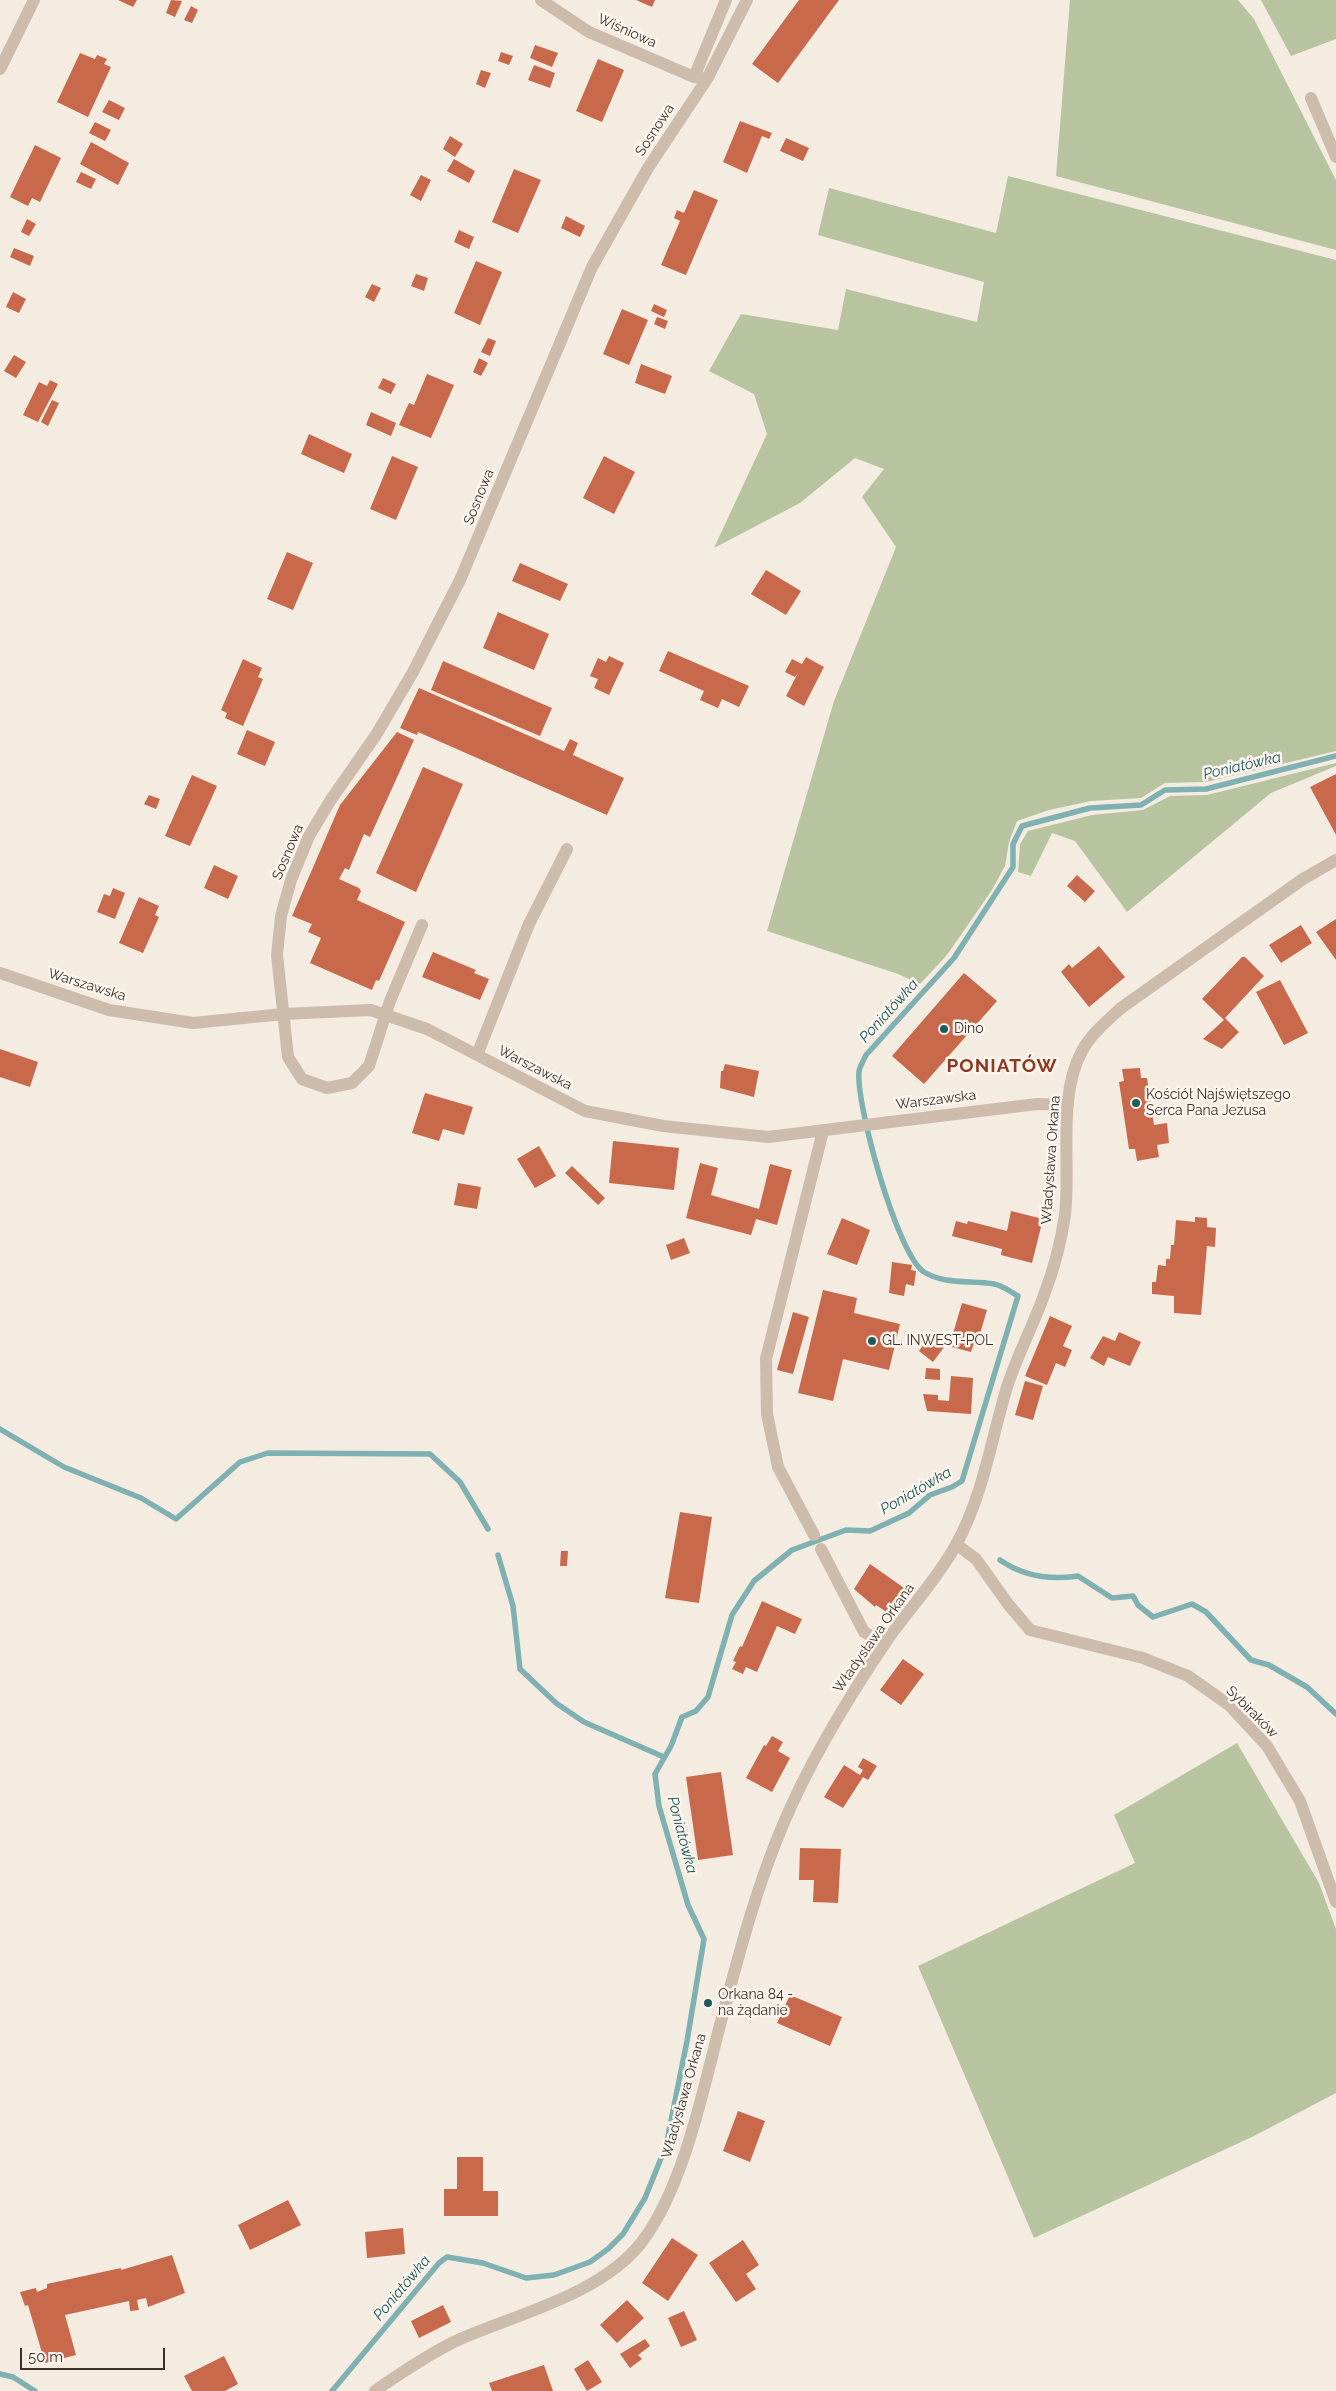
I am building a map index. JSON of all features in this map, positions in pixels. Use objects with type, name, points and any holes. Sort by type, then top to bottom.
[{"type":"street","points":[[0,69],[34,0]]},
{"type":"street","name":"Wiśniowa","points":[[541,0],[589,32],[694,77],[707,79]]},
{"type":"street","points":[[694,77],[726,0]]},
{"type":"street","name":"Sosnowa","points":[[422,925],[385,1015],[369,1066],[352,1083],[326,1088],[302,1079],[288,1058],[277,955],[281,916],[291,880],[309,836],[330,801],[376,735],[413,672],[460,580],[592,267],[648,168],[707,79],[748,0]]},
{"type":"street","points":[[1311,98],[1336,157]]},
{"type":"street","points":[[477,1056],[529,924],[567,849]]},
{"type":"street","name":"Władysława Orkana","points":[[375,2391],[410,2367],[456,2341],[560,2298],[591,2283],[616,2268],[641,2243],[659,2214],[674,2180],[698,2111],[757,1891],[784,1821],[845,1706],[886,1643],[956,1544],[978,1494],[1008,1385],[1057,1259],[1065,1214],[1068,1105],[1072,1079],[1081,1052],[1101,1027],[1121,1008],[1303,879],[1336,860]]},
{"type":"street","name":"Warszawska","points":[[0,974],[109,1010],[193,1023],[283,1014],[371,1010],[427,1029],[585,1111],[664,1126],[768,1137],[1037,1104],[1068,1105]]},
{"type":"street","points":[[814,1535],[778,1467],[767,1414],[766,1359],[823,1131]]},
{"type":"street","name":"Sybiraków","points":[[956,1544],[976,1559],[1008,1604],[1030,1630],[1143,1658],[1188,1676],[1229,1705],[1267,1746],[1300,1801],[1336,1902]]},
{"type":"street","points":[[821,1549],[864,1632],[886,1643]]},
{"type":"green space","points":[[1070,0],[1238,0],[1254,19],[1336,180],[1336,250],[1056,176]]},
{"type":"green space","points":[[1261,0],[1336,0],[1336,39],[1291,56]]},
{"type":"green space","points":[[1008,176],[1336,260],[1336,751],[1206,782],[1165,783],[1141,798],[1091,801],[1049,810],[1017,821],[1009,842],[1005,866],[992,890],[947,955],[920,984],[898,974],[767,931],[834,701],[896,547],[862,497],[884,469],[855,458],[800,503],[714,548],[767,434],[754,394],[709,371],[741,314],[838,330],[846,289],[977,322],[984,282],[818,235],[829,188],[996,233]]},
{"type":"green space","points":[[1336,763],[1336,766],[1271,793],[1127,912],[1075,841],[1052,833],[1031,876],[1018,872],[1020,844],[1028,831],[1092,815],[1143,810],[1170,796],[1207,795]]},
{"type":"green space","points":[[1237,1743],[1319,1883],[1336,1929],[1336,2093],[1254,2136],[1034,2238],[918,1966],[1135,1863],[1114,1815]]},
{"type":"building","points":[[118,0],[137,0],[133,7]]},
{"type":"building","points":[[171,0],[182,1],[175,17],[166,13]]},
{"type":"building","points":[[636,0],[655,0],[652,7]]},
{"type":"building","points":[[799,0],[839,0],[778,83],[752,64]]},
{"type":"building","points":[[191,6],[198,10],[192,23],[184,20]]},
{"type":"building","points":[[535,45],[558,53],[552,67],[530,58]]},
{"type":"building","points":[[501,52],[513,56],[509,65],[498,61]]},
{"type":"building","points":[[80,53],[95,59],[97,55],[107,59],[104,64],[111,67],[88,117],[57,102]]},
{"type":"building","points":[[598,59],[624,70],[602,122],[576,111]]},
{"type":"building","points":[[534,65],[555,73],[550,88],[528,80]]},
{"type":"building","points":[[481,70],[491,73],[485,88],[476,84]]},
{"type":"building","points":[[109,100],[125,108],[119,120],[102,112]]},
{"type":"building","points":[[740,121],[772,133],[769,139],[762,136],[747,173],[723,162]]},
{"type":"building","points":[[95,122],[111,130],[105,141],[89,133]]},
{"type":"building","points":[[450,136],[463,144],[455,157],[443,149]]},
{"type":"building","points":[[786,138],[809,148],[803,161],[780,151]]},
{"type":"building","points":[[91,142],[129,163],[118,185],[80,164]]},
{"type":"building","points":[[35,145],[61,158],[40,202],[32,198],[28,206],[10,197]]},
{"type":"building","points":[[454,159],[475,171],[469,183],[447,171]]},
{"type":"building","points":[[514,169],[541,180],[518,233],[492,222]]},
{"type":"building","points":[[81,172],[96,179],[91,189],[76,182]]},
{"type":"building","points":[[421,175],[431,180],[421,201],[410,195]]},
{"type":"building","points":[[694,190],[718,200],[686,275],[661,265],[680,221],[674,218],[677,210],[684,213]]},
{"type":"building","points":[[566,216],[585,226],[580,237],[561,228]]},
{"type":"building","points":[[27,219],[36,224],[29,236],[21,232]]},
{"type":"building","points":[[459,230],[474,237],[469,249],[454,242]]},
{"type":"building","points":[[14,248],[34,256],[30,266],[10,257]]},
{"type":"building","points":[[476,261],[502,272],[480,325],[454,313]]},
{"type":"building","points":[[416,274],[428,278],[424,291],[411,286]]},
{"type":"building","points":[[372,284],[381,288],[374,302],[365,297]]},
{"type":"building","points":[[13,292],[26,299],[19,313],[6,307]]},
{"type":"building","points":[[654,304],[667,310],[664,317],[651,311]]},
{"type":"building","points":[[622,309],[648,320],[629,365],[603,354]]},
{"type":"building","points":[[657,317],[668,321],[665,329],[654,324]]},
{"type":"building","points":[[488,338],[496,341],[490,356],[481,352]]},
{"type":"building","points":[[14,355],[26,362],[16,378],[4,371]]},
{"type":"building","points":[[479,358],[488,363],[481,376],[473,372]]},
{"type":"building","points":[[641,364],[672,376],[665,394],[635,383]]},
{"type":"building","points":[[427,374],[454,385],[431,438],[399,425],[409,403],[414,405]]},
{"type":"building","points":[[383,378],[396,384],[391,394],[378,388]]},
{"type":"building","points":[[50,380],[58,384],[38,422],[23,415],[39,382],[47,386]]},
{"type":"building","points":[[52,400],[59,403],[48,426],[41,422]]},
{"type":"building","points":[[371,412],[396,423],[391,436],[366,425]]},
{"type":"building","points":[[309,434],[352,454],[344,473],[301,454]]},
{"type":"building","points":[[392,456],[418,467],[396,520],[370,509]]},
{"type":"building","points":[[604,456],[635,472],[614,514],[583,498]]},
{"type":"building","points":[[287,552],[313,563],[293,610],[267,599]]},
{"type":"building","points":[[520,563],[568,584],[560,601],[512,581]]},
{"type":"building","points":[[766,570],[801,591],[786,615],[751,594]]},
{"type":"building","points":[[498,612],[549,634],[534,670],[483,648]]},
{"type":"building","points":[[668,651],[749,686],[739,707],[722,699],[718,708],[700,700],[704,691],[659,671]]},
{"type":"building","points":[[609,656],[624,663],[609,695],[594,688],[598,679],[590,676],[598,658],[606,662]]},
{"type":"building","points":[[806,657],[824,667],[804,706],[786,696],[798,673],[795,677],[785,672],[792,659],[802,664]]},
{"type":"building","points":[[243,659],[262,668],[258,677],[263,679],[243,726],[225,718],[227,713],[221,710]]},
{"type":"building","points":[[443,661],[552,708],[540,736],[431,690]]},
{"type":"building","points":[[419,688],[564,751],[570,739],[578,743],[573,755],[624,778],[607,815],[418,732],[417,735],[400,728]]},
{"type":"building","points":[[247,730],[275,742],[265,766],[237,754]]},
{"type":"building","points":[[397,732],[414,740],[370,837],[364,834],[349,870],[345,868],[339,879],[359,888],[361,891],[357,900],[405,922],[379,981],[376,980],[372,990],[310,963],[321,938],[308,932],[312,924],[292,916],[340,805]]},
{"type":"building","points":[[423,767],[463,784],[416,892],[376,873]]},
{"type":"building","points":[[1336,774],[1336,835],[1310,787]]},
{"type":"building","points":[[192,775],[217,786],[190,846],[165,836]]},
{"type":"building","points":[[149,795],[160,799],[156,809],[144,804]]},
{"type":"building","points":[[214,865],[238,876],[228,899],[204,888]]},
{"type":"building","points":[[1077,875],[1095,891],[1085,902],[1067,886]]},
{"type":"building","points":[[113,888],[125,893],[115,919],[97,912],[104,894],[110,896]]},
{"type":"building","points":[[139,897],[159,906],[155,915],[159,917],[143,953],[119,943]]},
{"type":"building","points":[[1336,919],[1336,960],[1316,932]]},
{"type":"building","points":[[1301,925],[1312,943],[1281,963],[1269,945]]},
{"type":"building","points":[[1099,946],[1125,977],[1089,1007],[1061,972],[1069,964],[1072,968]]},
{"type":"building","points":[[433,952],[476,970],[474,973],[489,979],[480,1000],[422,977]]},
{"type":"building","points":[[1242,957],[1245,957],[1264,976],[1225,1018],[1239,1032],[1222,1049],[1203,1039],[1224,1020],[1202,999]]},
{"type":"building","name":"Dino","points":[[964,973],[997,1001],[924,1084],[892,1056]]},
{"type":"building","points":[[1280,980],[1308,1033],[1284,1045],[1256,992]]},
{"type":"building","points":[[0,1049],[38,1062],[30,1087],[0,1077]]},
{"type":"building","points":[[725,1064],[759,1071],[754,1097],[720,1088],[721,1071],[723,1071]]},
{"type":"building","name":"Kościół Najświętszego Serca Pana Jezusa","points":[[1140,1068],[1141,1078],[1147,1078],[1154,1125],[1167,1123],[1169,1143],[1157,1145],[1159,1157],[1137,1161],[1135,1149],[1129,1149],[1119,1082],[1124,1081],[1122,1069]]},
{"type":"building","points":[[425,1093],[473,1107],[464,1135],[443,1129],[439,1141],[412,1133]]},
{"type":"building","points":[[613,1141],[679,1148],[674,1190],[609,1183]]},
{"type":"building","points":[[539,1146],[556,1176],[535,1188],[517,1159]]},
{"type":"building","points":[[700,1163],[718,1168],[711,1195],[759,1209],[770,1164],[792,1170],[777,1225],[756,1219],[751,1235],[686,1218]]},
{"type":"building","points":[[572,1166],[605,1198],[598,1205],[565,1173]]},
{"type":"building","points":[[458,1183],[481,1187],[477,1209],[454,1205]]},
{"type":"building","points":[[1011,1211],[1043,1219],[1032,1263],[1001,1255],[1002,1249],[952,1236],[956,1221],[967,1224],[968,1221],[1007,1231]]},
{"type":"building","points":[[1195,1217],[1207,1218],[1207,1227],[1216,1228],[1215,1247],[1207,1246],[1201,1315],[1174,1313],[1174,1296],[1152,1294],[1152,1282],[1156,1282],[1158,1265],[1166,1266],[1166,1259],[1170,1259],[1171,1245],[1174,1245],[1176,1220],[1195,1222]]},
{"type":"building","points":[[842,1218],[870,1230],[857,1265],[827,1254]]},
{"type":"building","points":[[684,1238],[690,1253],[671,1260],[666,1245]]},
{"type":"building","points":[[892,1262],[912,1265],[911,1270],[916,1271],[914,1286],[906,1284],[904,1296],[889,1293]]},
{"type":"building","points":[[823,1290],[857,1298],[854,1313],[900,1324],[889,1370],[843,1359],[833,1401],[798,1393]]},
{"type":"building","points":[[962,1303],[987,1310],[977,1344],[974,1343],[971,1352],[952,1347],[955,1338],[952,1337]]},
{"type":"building","points":[[793,1312],[809,1317],[793,1374],[777,1370]]},
{"type":"building","points":[[1050,1316],[1072,1326],[1063,1346],[1072,1350],[1065,1367],[1056,1363],[1047,1385],[1025,1376]]},
{"type":"building","points":[[1119,1332],[1141,1342],[1130,1366],[1108,1357],[1104,1366],[1090,1358],[1103,1336],[1115,1341]]},
{"type":"building","points":[[930,1335],[945,1346],[933,1362],[919,1351]]},
{"type":"building","points":[[926,1368],[940,1369],[940,1380],[925,1379]]},
{"type":"building","points":[[951,1376],[973,1378],[971,1414],[927,1411],[923,1394],[938,1395],[938,1400],[949,1401]]},
{"type":"building","points":[[1025,1381],[1043,1386],[1033,1420],[1015,1415]]},
{"type":"building","points":[[680,1512],[712,1517],[699,1603],[665,1598]]},
{"type":"building","points":[[561,1551],[568,1551],[567,1566],[560,1566]]},
{"type":"building","points":[[870,1564],[907,1590],[891,1615],[876,1605],[875,1607],[854,1589]]},
{"type":"building","points":[[762,1601],[802,1619],[795,1634],[777,1626],[757,1672],[746,1667],[743,1674],[732,1669],[736,1662],[733,1661],[740,1646],[742,1647]]},
{"type":"building","points":[[903,1659],[924,1674],[901,1705],[880,1690]]},
{"type":"building","points":[[772,1736],[783,1742],[778,1751],[790,1758],[772,1792],[746,1778],[764,1745],[766,1746]]},
{"type":"building","points":[[863,1758],[877,1766],[868,1780],[863,1777],[843,1808],[824,1797],[844,1765],[860,1775],[863,1770],[858,1767]]},
{"type":"building","points":[[721,1772],[733,1855],[698,1860],[686,1777]]},
{"type":"building","points":[[800,1848],[841,1849],[838,1903],[813,1902],[814,1880],[799,1880]]},
{"type":"building","points":[[790,1995],[842,2017],[830,2046],[777,2023]]},
{"type":"building","points":[[738,2111],[765,2121],[750,2162],[723,2151]]},
{"type":"building","points":[[457,2157],[483,2157],[483,2191],[498,2191],[498,2216],[444,2216],[444,2189],[457,2189]]},
{"type":"building","points":[[288,2200],[301,2225],[250,2250],[238,2225]]},
{"type":"building","points":[[403,2228],[405,2254],[367,2258],[365,2232]]},
{"type":"building","points":[[672,2238],[698,2255],[668,2301],[642,2283]]},
{"type":"building","points":[[743,2240],[759,2265],[746,2274],[756,2289],[736,2302],[709,2263]]},
{"type":"building","points":[[172,2255],[185,2293],[148,2307],[146,2298],[137,2300],[139,2310],[130,2311],[129,2301],[65,2315],[76,2355],[45,2363],[28,2305],[25,2306],[20,2292],[36,2288],[37,2292],[47,2288],[47,2284],[121,2268],[121,2270]]},
{"type":"building","points":[[627,2300],[644,2318],[617,2343],[600,2325]]},
{"type":"building","points":[[443,2305],[451,2322],[419,2338],[411,2321]]},
{"type":"building","points":[[684,2311],[697,2340],[681,2347],[668,2318]]},
{"type":"building","points":[[645,2339],[650,2346],[638,2355],[642,2359],[630,2368],[620,2354]]},
{"type":"building","points":[[224,2356],[238,2384],[225,2391],[192,2391],[184,2376]]},
{"type":"building","points":[[588,2360],[602,2382],[587,2391],[574,2369]]},
{"type":"building","points":[[544,2365],[553,2391],[492,2391],[489,2383]]},
{"type":"waterway","name":"Poniatówka","points":[[332,2391],[439,2263],[447,2257],[483,2263],[526,2278],[554,2275],[590,2262],[608,2249],[623,2234],[645,2198],[666,2146],[687,2041],[704,1939],[688,1905],[659,1806],[655,1774],[671,1746],[682,1717],[696,1711],[708,1697],[732,1615],[754,1581],[792,1550],[846,1530],[870,1531],[909,1513],[930,1495],[962,1481],[1018,1296],[997,1285],[941,1279],[932,1276],[924,1272],[913,1260],[902,1238],[880,1178],[864,1115],[859,1072],[866,1055],[954,958],[1013,867],[1013,844],[1022,826],[1090,808],[1141,805],[1165,790],[1206,789],[1336,756]]},
{"type":"waterway","points":[[0,1429],[64,1467],[141,1498],[176,1519],[240,1462],[268,1453],[430,1454],[460,1482],[488,1529]]},
{"type":"waterway","points":[[498,1555],[513,1606],[520,1669],[556,1703],[584,1722],[664,1757]]},
{"type":"waterway","points":[[1000,1560],[1018,1570],[1037,1575],[1048,1577],[1078,1576],[1112,1598],[1133,1596],[1138,1605],[1153,1617],[1192,1604],[1206,1612],[1251,1660],[1269,1665],[1307,1687],[1336,1714]]},
{"type":"waterway","name":"Poniatówka","points":[[0,2374],[13,2377],[35,2391]]},
{"type":"place","name":"Dino","points":[[944,1029]]},
{"type":"place","name":"Kościół Najświętszego Serca Pana Jezusa","points":[[1136,1103]]},
{"type":"place","name":"GL. INWEST-POL","points":[[872,1341]]},
{"type":"place","name":"Orkana 84 - na żądanie","points":[[708,2003]]},
{"type":"district","name":"PONIATÓW","points":[[1002,1066]]}]
